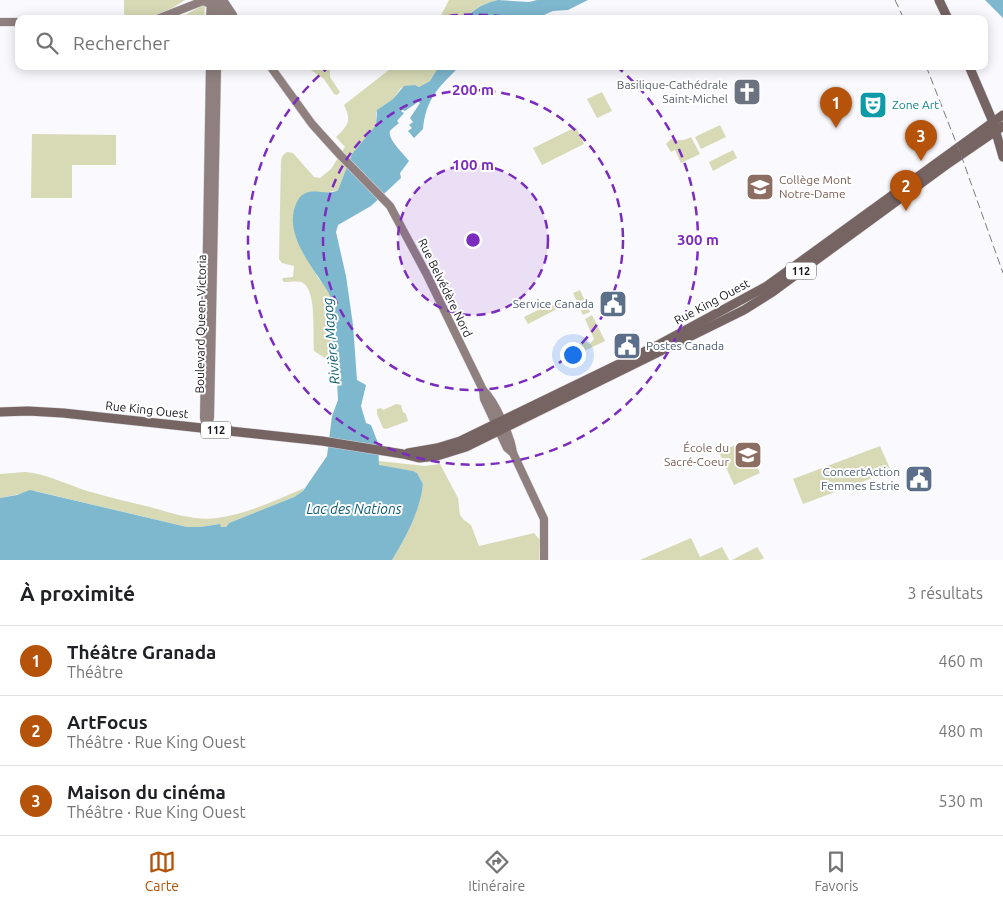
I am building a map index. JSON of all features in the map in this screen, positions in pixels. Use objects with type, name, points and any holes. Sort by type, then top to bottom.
[{"type":"main road","points":[[177,10],[189,0]]},
{"type":"main road","points":[[223,0],[232,15]]},
{"type":"main road","points":[[938,0],[946,15]]},
{"type":"main road","points":[[180,15],[211,2]]},
{"type":"main road","points":[[210,15],[211,2]]},
{"type":"main road","points":[[211,2],[216,15]]},
{"type":"main road","points":[[166,15],[177,10],[211,2],[229,15]]},
{"type":"main road","points":[[0,22],[15,22]]},
{"type":"main road","name":"Boulevard Queen-Victoria","points":[[207,429],[204,409],[210,70]]},
{"type":"main road","name":"Boulevard Queen-Victoria","points":[[207,429],[210,417],[213,314],[217,70]]},
{"type":"main road","name":"Rue Belvédère Nord","points":[[273,70],[312,124],[390,206],[413,248],[483,390],[484,399],[500,426],[507,448],[513,454],[544,519],[544,560]]},
{"type":"main road","points":[[972,70],[999,128],[1003,157]]},
{"type":"main road","name":"Rue King Ouest","points":[[0,412],[53,412],[322,441],[419,458],[447,454],[500,426],[716,324],[756,302],[778,284],[999,128],[1003,114]]},
{"type":"green space","points":[[124,0],[185,0],[164,12],[156,14],[124,14]]},
{"type":"green space","points":[[449,0],[498,0],[480,6],[469,15],[441,15]]},
{"type":"green space","points":[[205,4],[204,15],[185,15]]},
{"type":"green space","points":[[311,70],[330,70],[330,77],[340,92],[337,95],[334,94],[324,79]]},
{"type":"green space","points":[[389,70],[437,70],[430,81],[419,87],[415,85],[401,88],[393,99],[380,108],[376,113],[376,125],[352,154],[338,190],[329,192],[296,238],[331,298],[332,360],[314,351],[312,303],[306,286],[301,282],[284,282],[282,280],[283,278],[293,277],[294,266],[282,263],[279,259],[281,160],[287,152],[293,153],[314,177],[320,178],[331,169],[345,147],[336,137],[348,123],[348,115],[344,105]]},
{"type":"green space","points":[[602,92],[612,111],[597,118],[587,99]]},
{"type":"green space","points":[[720,125],[726,137],[701,149],[695,137]]},
{"type":"green space","points":[[576,127],[584,144],[542,165],[533,148]]},
{"type":"green space","points":[[32,134],[116,135],[116,165],[72,165],[72,198],[31,198]]},
{"type":"green space","points":[[691,137],[700,154],[681,163],[675,150],[671,152],[666,144],[671,139],[681,140]]},
{"type":"green space","points":[[733,150],[737,158],[713,171],[709,162]]},
{"type":"green space","points":[[580,290],[590,312],[583,315],[573,293]]},
{"type":"green space","points":[[560,299],[563,306],[528,324],[524,317]]},
{"type":"green space","points":[[592,315],[605,341],[584,351],[580,343],[584,341],[590,344],[594,339],[585,319]]},
{"type":"green space","points":[[396,404],[401,405],[408,421],[386,429],[383,428],[377,414],[377,409],[381,408],[383,410]]},
{"type":"green space","points":[[745,441],[760,473],[734,485],[719,452]]},
{"type":"green space","points":[[880,446],[891,471],[803,504],[793,479]]},
{"type":"green space","points":[[379,461],[425,466],[440,464],[458,498],[460,515],[471,525],[479,546],[534,533],[540,540],[539,560],[392,560],[411,524],[423,484],[417,473],[379,466]]},
{"type":"green space","points":[[25,472],[49,477],[87,491],[175,514],[209,519],[228,516],[262,506],[304,488],[303,491],[294,497],[229,523],[226,527],[221,527],[219,524],[187,527],[35,491],[0,498],[0,474]]},
{"type":"green space","points":[[691,538],[700,557],[722,547],[729,560],[640,560]]},
{"type":"green space","points":[[757,547],[764,558],[760,560],[732,560]]},
{"type":"water","points":[[498,0],[529,2],[537,0],[588,0],[568,10],[553,11],[544,15],[470,15],[489,3]]},
{"type":"water","points":[[985,0],[1003,0],[1003,18]]},
{"type":"water","name":"Lac des Nations","points":[[437,70],[456,70],[430,101],[423,129],[414,138],[408,131],[412,128],[409,125],[413,122],[410,118],[420,103],[418,102],[405,111],[401,111],[404,113],[397,121],[399,123],[390,131],[393,142],[409,161],[400,173],[401,178],[371,206],[338,225],[336,232],[346,276],[353,325],[357,380],[366,385],[361,406],[366,423],[371,425],[378,443],[379,465],[413,471],[417,473],[423,484],[416,514],[392,560],[0,560],[0,498],[30,490],[187,527],[220,524],[221,527],[226,527],[229,523],[294,497],[303,491],[327,456],[332,416],[338,400],[337,380],[339,374],[333,364],[331,298],[299,246],[293,219],[296,203],[302,195],[308,192],[334,192],[338,190],[352,154],[376,125],[377,110],[393,99],[404,86],[415,85],[419,87],[430,81]]},
{"type":"railway","points":[[895,0],[902,15]]},
{"type":"railway","points":[[928,70],[961,155],[1003,273]]},
{"type":"place","name":"Basilique-Cathédrale Saint-Michel","points":[[747,92]]},
{"type":"place","name":"Zone Art","points":[[873,105]]},
{"type":"place","name":"Théâtre Granada","points":[[836,128]]},
{"type":"place","name":"Maison du cinéma","points":[[921,161]]},
{"type":"place","name":"Collège Mont Notre-Dame","points":[[760,187]]},
{"type":"place","name":"ArtFocus","points":[[906,211]]},
{"type":"place","name":"Service Canada","points":[[613,304]]},
{"type":"place","name":"Postes Canada","points":[[627,346]]},
{"type":"place","name":"École du Sacré-Coeur","points":[[748,455]]},
{"type":"place","name":"ConcertAction Femmes Estrie","points":[[919,479]]},
{"type":"water label","name":"Rivière Magog","points":[[331,341]]}]
